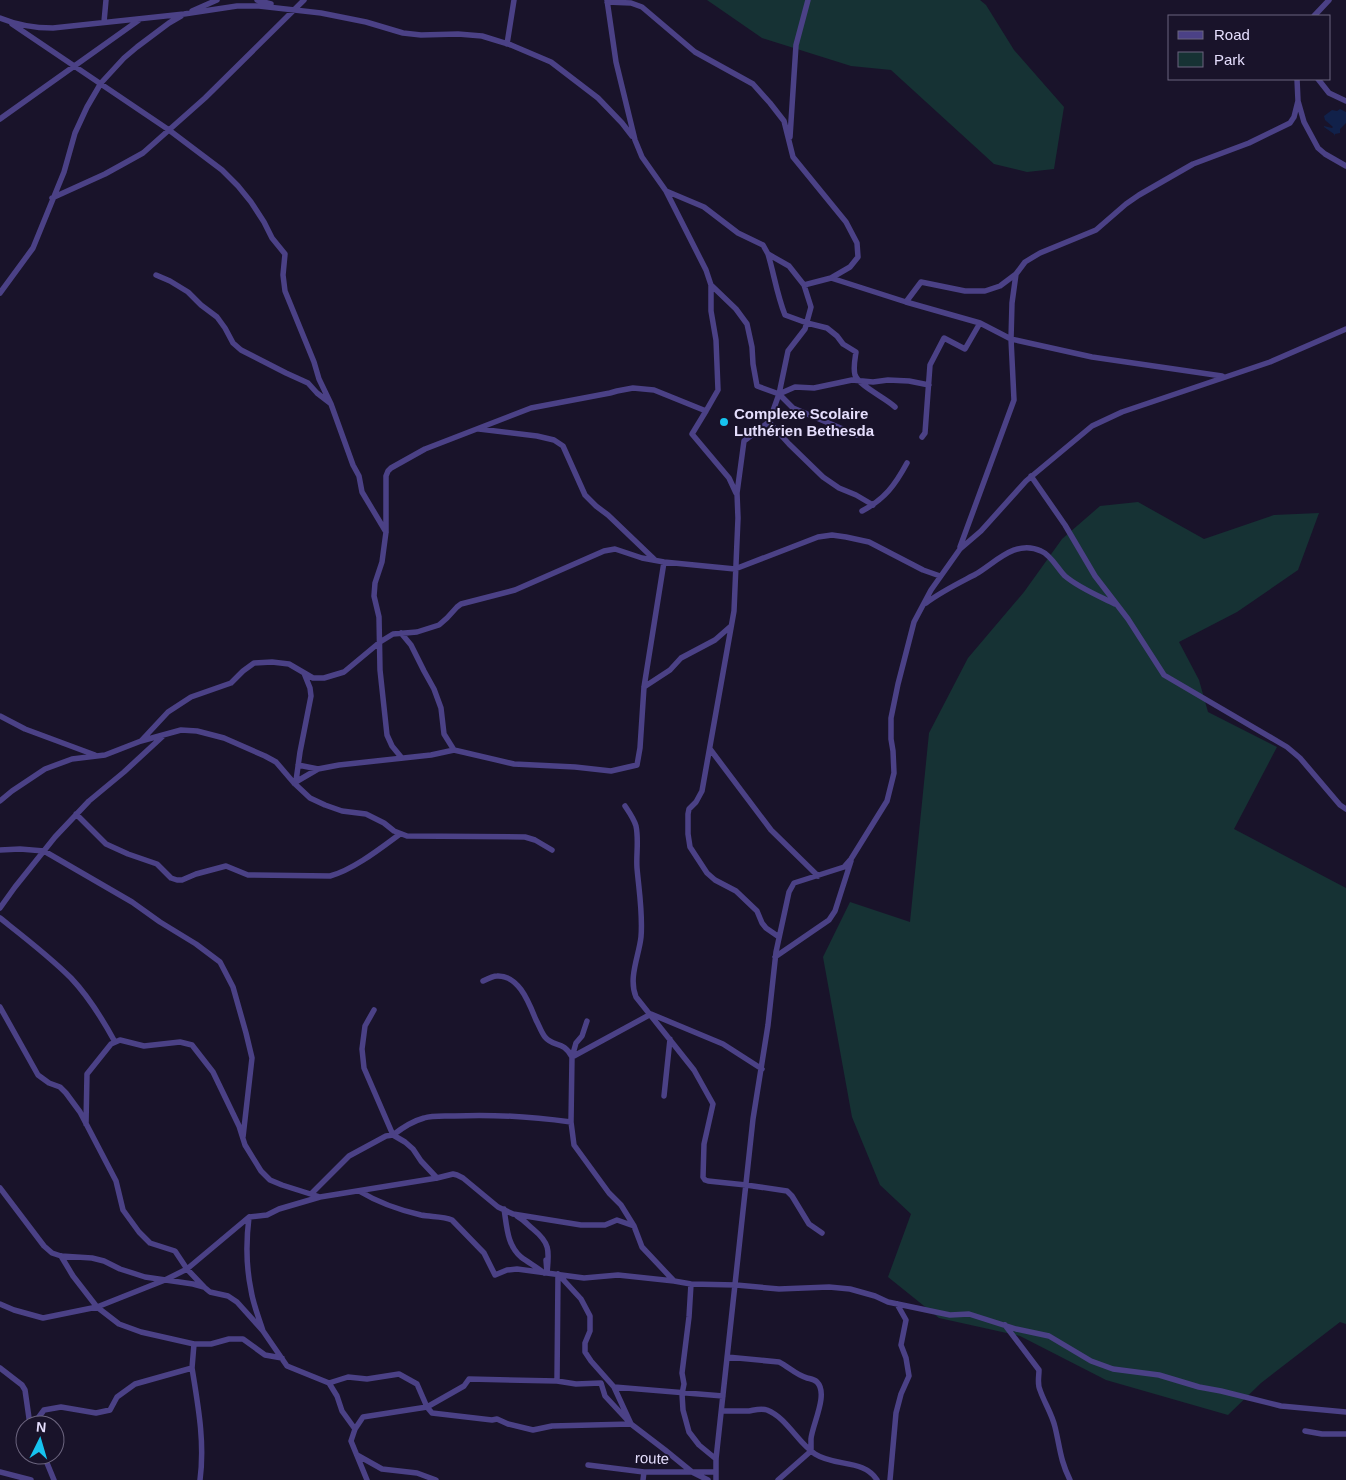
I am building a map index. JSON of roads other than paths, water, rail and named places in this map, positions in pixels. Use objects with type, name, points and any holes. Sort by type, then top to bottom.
[{"type":"street","points":[[104,22],[106,0]]},
{"type":"street","points":[[0,293],[33,248],[64,172],[75,133],[100,84],[124,58],[169,23],[184,14],[217,0]]},
{"type":"street","points":[[257,0],[282,8]]},
{"type":"street","points":[[52,198],[105,174],[143,153],[205,98],[304,0]]},
{"type":"street","points":[[507,44],[514,0]]},
{"type":"street","points":[[793,157],[790,137],[796,45],[808,0]]},
{"type":"street","points":[[1315,15],[1328,0]]},
{"type":"street","points":[[736,493],[729,478],[692,434],[718,390],[716,340],[711,311],[711,284],[706,270],[666,190],[642,157],[635,140],[616,62],[607,1],[631,3],[642,7],[695,52],[752,84],[784,121],[793,157],[846,222],[856,243],[858,257],[850,267],[831,278],[804,285]]},
{"type":"street","points":[[0,18],[35,28],[53,28],[184,14],[237,6],[259,6],[321,13],[366,22],[403,33],[482,36],[551,62],[598,98],[635,140]]},
{"type":"street","points":[[0,119],[140,19]]},
{"type":"street","points":[[8,21],[168,130],[222,170],[251,202],[272,238],[284,254],[283,275],[285,291],[359,476],[362,492],[386,532]]},
{"type":"street","points":[[1297,80],[1298,101],[1304,122],[1318,148],[1346,166]]},
{"type":"street","points":[[1319,80],[1329,93],[1346,101]]},
{"type":"street","points":[[906,302],[921,282],[965,291],[985,291],[1000,286],[1016,274],[1025,262],[1040,253],[1096,230],[1139,194],[1193,164],[1248,143],[1290,124],[1298,101]]},
{"type":"street","points":[[666,190],[704,207],[738,233],[763,245],[768,254],[778,298],[785,314],[807,323],[827,328],[838,336],[843,344],[856,352],[855,375],[859,381],[895,407]]},
{"type":"street","points":[[768,254],[789,266],[804,285],[811,307],[806,329],[788,351],[779,394],[769,422],[744,441],[736,493],[738,518],[735,596],[731,626],[702,791],[696,802],[689,809],[688,834],[690,848],[707,873],[739,895],[757,911],[766,928],[779,937]]},
{"type":"street","points":[[960,549],[1014,400],[1011,339],[1012,303],[1016,274]]},
{"type":"street","points":[[156,275],[188,292],[217,318],[233,343],[241,350],[286,374],[308,383],[331,404]]},
{"type":"street","points":[[831,278],[980,323],[1011,339],[1092,357],[1224,376]]},
{"type":"street","points":[[711,284],[736,309],[747,324],[757,386],[779,394],[793,408],[857,434]]},
{"type":"street","points":[[922,437],[925,433],[930,365],[944,338],[965,350],[980,323]]},
{"type":"street","points":[[716,1480],[716,1459],[753,1119],[773,988],[775,957],[789,892],[794,883],[844,867],[887,802],[894,773],[891,718],[898,684],[914,622],[931,590],[960,549],[981,531],[1031,476],[1092,426],[1122,412],[1270,362],[1346,329]]},
{"type":"street","points":[[779,394],[796,387],[814,388],[852,380],[873,382],[888,380],[909,381],[929,385]]},
{"type":"street","points":[[401,757],[392,746],[387,735],[380,670],[379,617],[375,604],[374,590],[382,562],[386,532],[385,491],[388,471],[425,449],[531,408],[633,388],[654,390],[706,411]]},
{"type":"street","points":[[769,422],[823,477],[839,488],[856,495],[872,505]]},
{"type":"street","points":[[477,429],[537,436],[554,440],[563,446],[585,495],[655,560]]},
{"type":"street","points":[[862,511],[882,499],[892,488],[907,463]]},
{"type":"street","points":[[1031,476],[1065,525],[1095,576],[1164,675],[1287,747],[1300,758],[1340,805],[1346,809]]},
{"type":"street","points":[[141,741],[168,712],[191,697],[231,682],[243,670],[254,663],[272,662],[289,664],[313,678],[324,678],[344,672],[380,642],[393,634],[418,632],[439,625],[461,604],[515,590],[604,550],[615,549],[642,558],[664,562],[735,569],[818,537],[832,535],[869,542],[940,576]]},
{"type":"street","points":[[925,604],[942,591],[982,570],[999,557],[1014,550],[1030,548],[1043,552],[1066,577],[1117,605]]},
{"type":"street","points":[[295,782],[318,769],[401,757],[431,755],[454,750],[514,764],[611,771],[637,765],[644,687],[664,562]]},
{"type":"street","points":[[644,687],[666,674],[682,658],[715,640],[731,626]]},
{"type":"street","points":[[400,633],[411,645],[434,689],[441,708],[444,734],[454,750]]},
{"type":"street","points":[[295,782],[311,696],[304,673]]},
{"type":"street","points":[[0,716],[25,729],[97,756]]},
{"type":"street","points":[[0,801],[46,769],[72,760],[105,755],[165,734],[181,730],[197,731],[224,738],[259,752],[276,762],[310,798],[342,811],[366,814],[376,818],[400,834],[408,836],[525,837],[535,840],[552,850]]},
{"type":"street","points":[[0,908],[44,850],[89,800],[124,772],[165,734]]},
{"type":"street","points":[[710,749],[771,830],[818,876]]},
{"type":"street","points":[[298,765],[318,769]]},
{"type":"street","points":[[625,806],[636,826],[636,867],[642,908],[641,937],[634,971],[635,993],[700,1078],[713,1104],[704,1144],[703,1178],[708,1181],[787,1191],[809,1224],[822,1233]]},
{"type":"street","points":[[76,814],[106,844],[158,864],[171,878],[177,880],[226,866],[248,875],[330,876],[373,854],[400,834]]},
{"type":"street","points":[[0,850],[44,850],[132,902],[220,962],[233,987],[252,1058],[243,1137]]},
{"type":"street","points":[[775,957],[829,920],[835,911],[851,859]]},
{"type":"street","points":[[0,918],[38,948],[72,979],[95,1009],[115,1042]]},
{"type":"street","points":[[483,981],[496,976],[506,977],[516,983],[546,1038],[565,1047],[572,1057]]},
{"type":"street","points":[[0,1007],[38,1075],[49,1083],[60,1087],[66,1093],[86,1124],[116,1181],[123,1210],[139,1232],[150,1243],[175,1251],[188,1270],[210,1292],[228,1296],[237,1302],[263,1331],[287,1366],[329,1383],[338,1396],[342,1411],[355,1429]]},
{"type":"street","points":[[374,1010],[365,1026],[362,1049],[364,1068],[393,1135],[413,1149],[437,1178]]},
{"type":"street","points":[[572,1057],[651,1014]]},
{"type":"street","points":[[651,1014],[722,1044],[762,1068]]},
{"type":"street","points":[[587,1021],[582,1036],[576,1043],[572,1057],[571,1122],[574,1145],[609,1193],[621,1204],[634,1226],[642,1247],[674,1281]]},
{"type":"street","points":[[664,1096],[670,1039]]},
{"type":"street","points":[[86,1124],[87,1074],[111,1044],[120,1040],[144,1046],[180,1042],[192,1045],[212,1072],[239,1126],[245,1145],[261,1171],[270,1180],[320,1198]]},
{"type":"street","points":[[311,1194],[349,1156],[423,1118],[474,1114],[496,1117],[521,1116],[571,1122]]},
{"type":"street","points":[[0,1304],[43,1318],[97,1307],[188,1270],[249,1217],[266,1215],[278,1209],[320,1198],[453,1174],[463,1178],[486,1198],[504,1210],[525,1220],[542,1236],[548,1253],[546,1273]]},
{"type":"street","points":[[0,1188],[44,1246],[52,1253],[61,1256],[92,1258],[145,1277],[204,1287]]},
{"type":"street","points":[[359,1191],[374,1200],[402,1211],[452,1220],[484,1253],[494,1275],[507,1270],[517,1269],[584,1278],[618,1275],[691,1284],[736,1285],[778,1289],[843,1288],[864,1292],[888,1302],[950,1315],[969,1314],[1049,1336],[1091,1361],[1114,1369],[1159,1375],[1198,1387],[1282,1406],[1346,1412]]},
{"type":"street","points":[[504,1210],[509,1240],[514,1250],[522,1258],[546,1273]]},
{"type":"street","points":[[513,1214],[582,1226],[605,1225],[617,1220],[634,1226]]},
{"type":"street","points":[[249,1217],[247,1231],[248,1269],[251,1291],[263,1331]]},
{"type":"street","points":[[61,1256],[73,1276],[97,1307],[119,1324],[141,1332],[194,1344],[210,1344],[229,1339],[243,1339],[265,1355],[282,1358]]},
{"type":"street","points":[[546,1260],[546,1273]]},
{"type":"street","points":[[557,1381],[558,1274]]},
{"type":"street","points":[[558,1274],[581,1299],[590,1316],[590,1331],[585,1343],[585,1352],[614,1387],[631,1424]]},
{"type":"street","points":[[691,1284],[682,1373],[684,1384],[682,1392],[683,1410],[690,1432],[699,1446],[716,1459]]},
{"type":"street","points":[[890,1480],[896,1413],[901,1394],[909,1376],[906,1358],[901,1345],[906,1320],[897,1304]]},
{"type":"street","points":[[1005,1325],[1039,1370],[1039,1389],[1055,1426],[1062,1462],[1070,1480]]},
{"type":"street","points":[[194,1344],[192,1368],[201,1441],[200,1480]]},
{"type":"street","points":[[728,1357],[779,1362],[793,1372],[819,1383],[822,1392],[819,1412],[811,1439],[812,1451]]},
{"type":"street","points":[[0,1368],[22,1385],[25,1390],[30,1415]]},
{"type":"street","points":[[40,1415],[44,1410],[61,1407],[96,1413],[110,1410],[117,1396],[136,1384],[192,1368]]},
{"type":"street","points":[[329,1383],[348,1378],[367,1379],[399,1374],[417,1384],[427,1407],[432,1413],[497,1419],[508,1424],[533,1430],[552,1426],[631,1424]]},
{"type":"street","points":[[367,1480],[351,1441],[355,1429],[363,1417],[427,1407],[464,1386],[469,1379],[601,1384],[605,1396],[631,1424],[692,1472],[708,1480]]},
{"type":"street","points":[[614,1387],[723,1396]]},
{"type":"street","points":[[722,1411],[765,1409],[776,1414],[799,1440],[812,1451],[828,1461],[850,1463],[861,1467],[873,1474],[877,1480]]},
{"type":"street","points":[[1305,1431],[1322,1434],[1346,1434]]},
{"type":"street","points":[[778,1480],[812,1451]]},
{"type":"street","points":[[357,1454],[382,1469],[416,1473],[436,1480]]},
{"type":"street","points":[[48,1465],[54,1478]]},
{"type":"street","name":"route","points":[[588,1465],[644,1472],[715,1472]]},
{"type":"street","points":[[0,1472],[31,1480]]},
{"type":"street","points":[[643,1480],[644,1472]]},
{"type":"water","points":[[1340,109],[1346,112],[1346,123],[1340,129],[1340,133],[1334,136],[1324,127],[1333,127],[1325,120],[1324,116],[1332,110],[1337,111]]},
{"type":"place","name":"Complexe Scolaire Luthérien Bethesda","points":[[724,422]]}]
